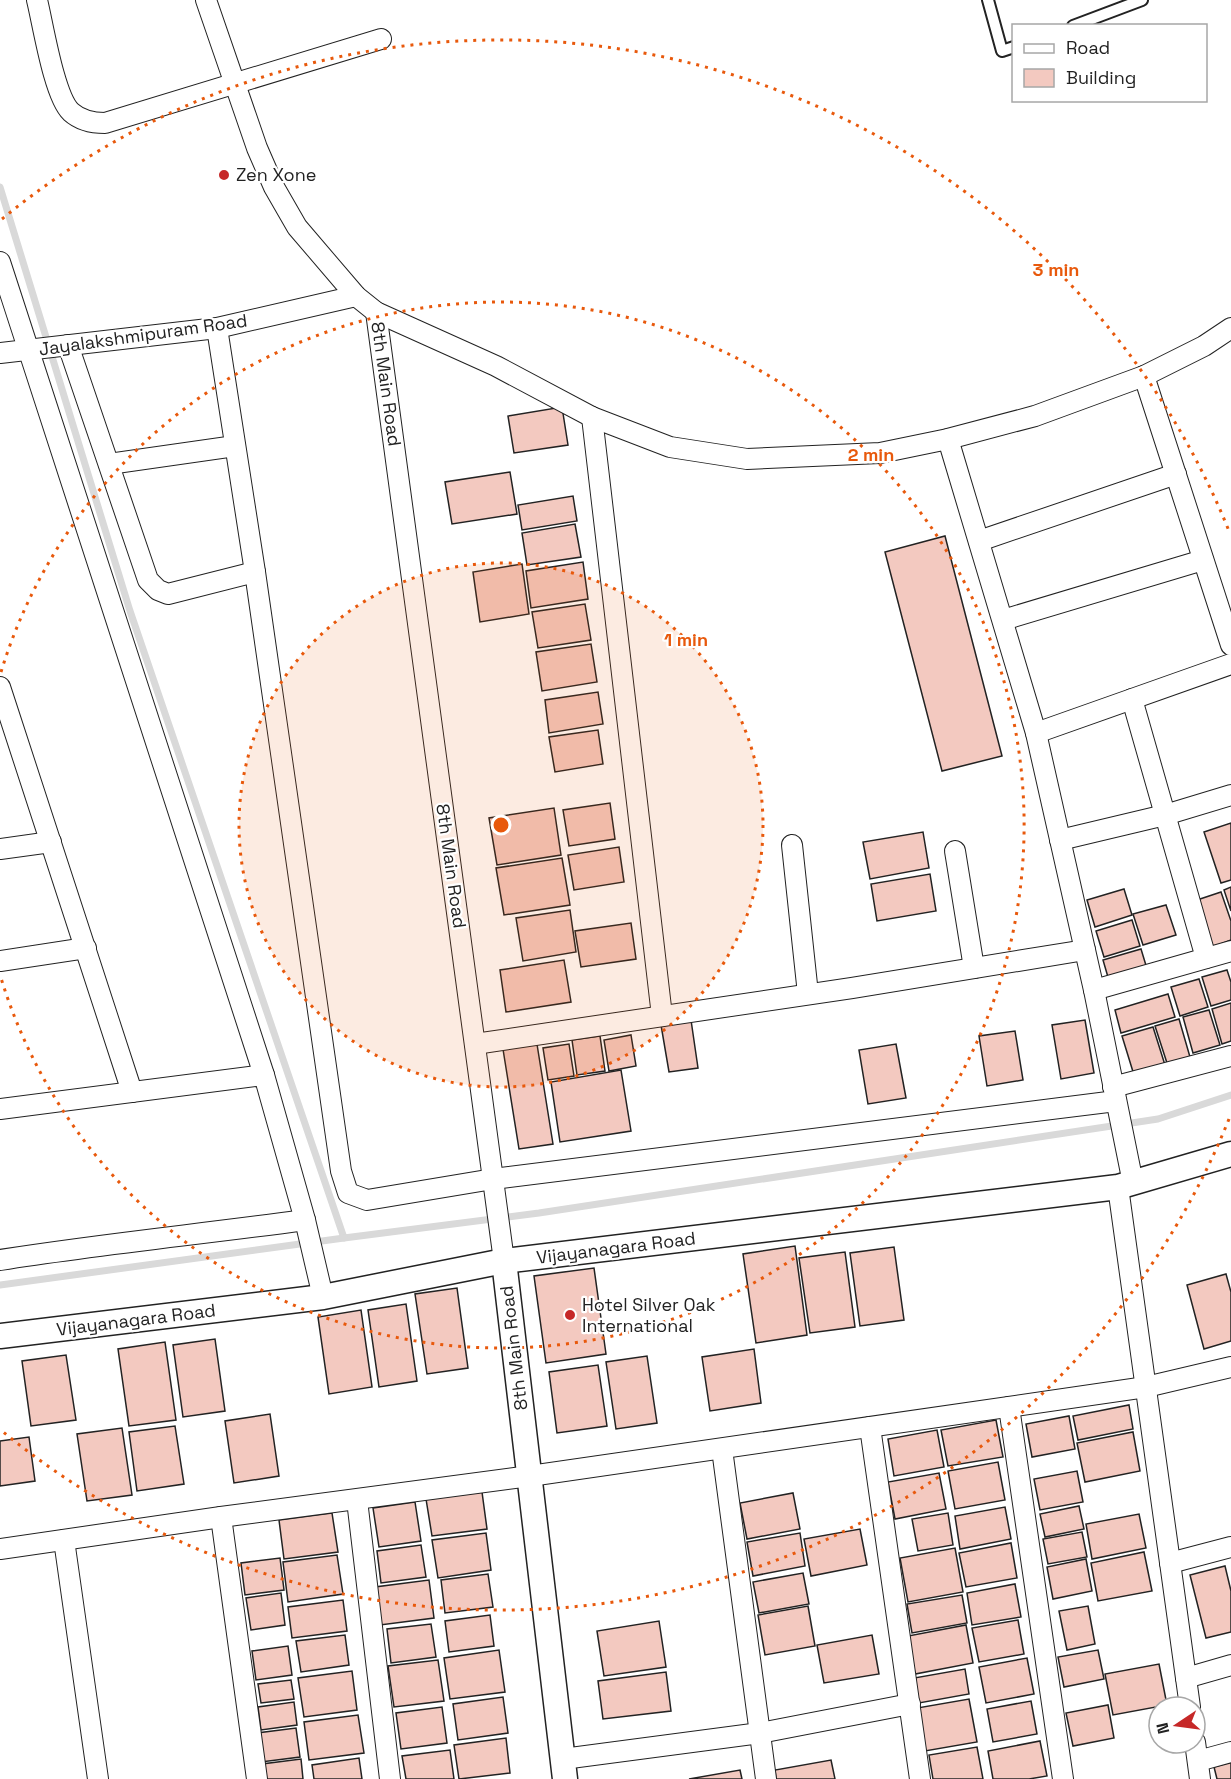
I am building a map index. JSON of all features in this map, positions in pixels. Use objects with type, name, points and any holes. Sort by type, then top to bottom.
[{"type":"street","points":[[37,0],[58,88],[70,111],[88,123],[105,123],[381,39]]},
{"type":"street","name":"8th Main Road","points":[[206,0],[257,148],[274,187],[297,227],[356,296],[376,312],[504,1261],[564,1769]]},
{"type":"street","points":[[0,262],[264,1075],[305,1220],[323,1297]]},
{"type":"street","name":"Jayalakshmipuram Road","points":[[0,353],[217,328],[356,296]]},
{"type":"street","points":[[376,312],[496,366],[592,417],[670,447],[747,459],[880,453],[948,439],[1035,416],[1144,376],[1204,346],[1231,328]]},
{"type":"street","points":[[217,328],[255,572],[341,1171],[348,1193],[367,1200],[493,1179],[1115,1094],[1231,1056]]},
{"type":"street","points":[[68,345],[148,579],[158,590],[168,594],[255,572]]},
{"type":"street","points":[[1144,376],[1231,645]]},
{"type":"street","points":[[592,417],[662,1016]]},
{"type":"street","points":[[948,439],[1036,733],[1115,1094],[1146,1387],[1188,1695]]},
{"type":"street","points":[[109,464],[235,446]]},
{"type":"street","points":[[979,541],[1176,474]]},
{"type":"street","points":[[1003,620],[1203,560]]},
{"type":"street","points":[[1036,733],[1231,664]]},
{"type":"street","points":[[0,687],[8,739],[51,842],[132,1092]]},
{"type":"street","points":[[1132,699],[1206,958]]},
{"type":"street","points":[[1060,840],[1165,816],[1231,795]]},
{"type":"street","points":[[0,849],[51,842]]},
{"type":"street","points":[[792,845],[808,994]]},
{"type":"street","points":[[955,850],[974,968]]},
{"type":"street","points":[[0,962],[86,948]]},
{"type":"street","points":[[475,1044],[1085,950]]},
{"type":"street","points":[[1094,990],[1231,951]]},
{"type":"street","points":[[0,1109],[264,1075]]},
{"type":"street","name":"Vijayanagara Road","points":[[0,1336],[323,1297],[504,1261],[1125,1185],[1231,1154]]},
{"type":"street","points":[[0,1260],[93,1245],[178,1237],[305,1220]]},
{"type":"street","points":[[0,1549],[722,1449],[1146,1387],[1231,1367]]},
{"type":"street","points":[[1009,1407],[1064,1779]]},
{"type":"street","points":[[870,1427],[920,1779]]},
{"type":"street","points":[[722,1449],[766,1779]]},
{"type":"street","points":[[357,1500],[390,1779]]},
{"type":"street","points":[[221,1517],[256,1779]]},
{"type":"street","points":[[64,1540],[98,1779]]},
{"type":"street","points":[[1170,1563],[1231,1546]]},
{"type":"street","points":[[1186,1678],[1231,1665]]},
{"type":"street","points":[[564,1769],[910,1704]]},
{"type":"street","points":[[1198,1760],[1231,1752]]},
{"type":"lane","points":[[988,0],[1002,51],[1012,48]]},
{"type":"lane","points":[[1078,24],[1143,0]]},
{"type":"building","points":[[562,407],[568,445],[514,453],[508,416]]},
{"type":"building","points":[[510,472],[517,514],[452,524],[445,482]]},
{"type":"building","points":[[573,496],[577,521],[522,530],[518,505]]},
{"type":"building","points":[[575,524],[581,557],[527,565],[522,533]]},
{"type":"building","points":[[945,536],[1002,756],[942,771],[885,552]]},
{"type":"building","points":[[583,562],[588,599],[531,608],[526,571]]},
{"type":"building","points":[[522,564],[529,614],[480,622],[473,572]]},
{"type":"building","points":[[585,604],[591,640],[538,648],[532,612]]},
{"type":"building","points":[[591,644],[597,682],[542,691],[536,652]]},
{"type":"building","points":[[598,692],[603,724],[549,733],[545,700]]},
{"type":"building","points":[[598,730],[603,764],[555,772],[549,737]]},
{"type":"building","points":[[610,803],[615,839],[569,846],[563,810]]},
{"type":"building","points":[[554,808],[561,855],[497,865],[489,818]]},
{"type":"building","points":[[1231,823],[1231,880],[1221,883],[1204,832]]},
{"type":"building","points":[[923,832],[929,868],[870,879],[863,842]]},
{"type":"building","points":[[619,847],[624,882],[574,890],[568,855]]},
{"type":"building","points":[[562,858],[570,905],[504,915],[496,868]]},
{"type":"building","points":[[930,874],[936,911],[877,921],[871,884]]},
{"type":"building","points":[[1231,887],[1231,911],[1224,890]]},
{"type":"building","points":[[1124,889],[1132,915],[1095,927],[1087,900]]},
{"type":"building","points":[[1221,892],[1231,921],[1231,940],[1213,947],[1197,900]]},
{"type":"building","points":[[1166,905],[1176,935],[1143,945],[1133,914]]},
{"type":"building","points":[[570,910],[576,952],[523,961],[516,918]]},
{"type":"building","points":[[1132,920],[1140,946],[1104,957],[1096,931]]},
{"type":"building","points":[[631,923],[636,959],[581,967],[575,931]]},
{"type":"building","points":[[1141,949],[1148,972],[1110,984],[1103,960]]},
{"type":"building","points":[[564,960],[571,1002],[506,1012],[500,970]]},
{"type":"building","points":[[1227,970],[1231,982],[1231,1000],[1211,1006],[1202,977]]},
{"type":"building","points":[[1199,979],[1208,1007],[1180,1016],[1171,987]]},
{"type":"building","points":[[1168,994],[1175,1017],[1121,1033],[1115,1010]]},
{"type":"building","points":[[1231,1003],[1231,1041],[1222,1044],[1212,1009]]},
{"type":"building","points":[[1209,1010],[1220,1045],[1193,1053],[1183,1017]]},
{"type":"building","points":[[1179,1019],[1190,1057],[1167,1063],[1155,1026]]},
{"type":"building","points":[[691,1020],[698,1068],[669,1072],[661,1025]]},
{"type":"building","points":[[1085,1020],[1094,1073],[1061,1079],[1052,1025]]},
{"type":"building","points":[[1153,1027],[1165,1065],[1134,1075],[1122,1036]]},
{"type":"building","points":[[1015,1031],[1023,1080],[987,1086],[979,1036]]},
{"type":"building","points":[[631,1035],[636,1066],[609,1071],[604,1040]]},
{"type":"building","points":[[600,1036],[605,1071],[577,1075],[572,1040]]},
{"type":"building","points":[[536,1038],[553,1144],[519,1149],[502,1043]]},
{"type":"building","points":[[569,1044],[574,1076],[548,1080],[543,1048]]},
{"type":"building","points":[[896,1044],[906,1098],[868,1104],[859,1050]]},
{"type":"building","points":[[621,1070],[631,1131],[560,1142],[551,1082]]},
{"type":"building","points":[[795,1246],[807,1335],[756,1343],[743,1254]]},
{"type":"building","points":[[894,1247],[904,1320],[860,1326],[850,1253]]},
{"type":"building","points":[[845,1252],[855,1327],[810,1333],[799,1258]]},
{"type":"building","name":"Hotel Silver Oak International","points":[[594,1268],[606,1354],[546,1363],[534,1276]]},
{"type":"building","points":[[1226,1274],[1231,1292],[1231,1341],[1204,1349],[1187,1285]]},
{"type":"building","points":[[457,1288],[468,1368],[427,1374],[415,1294]]},
{"type":"building","points":[[406,1304],[417,1381],[379,1387],[368,1310]]},
{"type":"building","points":[[361,1310],[372,1387],[329,1394],[318,1317]]},
{"type":"building","points":[[215,1339],[225,1411],[183,1417],[173,1345]]},
{"type":"building","points":[[165,1342],[176,1420],[129,1426],[118,1349]]},
{"type":"building","points":[[754,1349],[761,1403],[710,1411],[702,1357]]},
{"type":"building","points":[[66,1355],[76,1420],[31,1426],[22,1361]]},
{"type":"building","points":[[647,1356],[657,1423],[616,1429],[606,1362]]},
{"type":"building","points":[[598,1365],[607,1426],[557,1433],[549,1372]]},
{"type":"building","points":[[1129,1405],[1133,1429],[1078,1440],[1073,1416]]},
{"type":"building","points":[[270,1414],[279,1476],[234,1483],[225,1421]]},
{"type":"building","points":[[1069,1416],[1075,1449],[1032,1457],[1026,1424]]},
{"type":"building","points":[[996,1420],[1003,1457],[948,1466],[941,1430]]},
{"type":"building","points":[[175,1426],[184,1484],[137,1491],[129,1432]]},
{"type":"building","points":[[122,1428],[132,1495],[87,1501],[77,1434]]},
{"type":"building","points":[[937,1430],[944,1467],[894,1476],[888,1439]]},
{"type":"building","points":[[1133,1432],[1140,1471],[1085,1482],[1077,1443]]},
{"type":"building","points":[[29,1437],[35,1481],[0,1486],[0,1441]]},
{"type":"building","points":[[998,1462],[1005,1500],[955,1509],[948,1471]]},
{"type":"building","points":[[1077,1471],[1083,1502],[1040,1510],[1034,1479]]},
{"type":"building","points":[[939,1473],[946,1509],[895,1519],[888,1482]]},
{"type":"building","points":[[482,1492],[487,1529],[432,1536],[426,1499]]},
{"type":"building","points":[[793,1493],[800,1529],[747,1539],[740,1503]]},
{"type":"building","points":[[415,1502],[421,1541],[379,1547],[373,1508]]},
{"type":"building","points":[[1079,1506],[1084,1529],[1045,1537],[1040,1514]]},
{"type":"building","points":[[1005,1507],[1011,1539],[960,1549],[955,1516]]},
{"type":"building","points":[[332,1513],[338,1552],[284,1559],[279,1520]]},
{"type":"building","points":[[948,1513],[953,1545],[918,1551],[912,1519]]},
{"type":"building","points":[[1139,1514],[1146,1548],[1092,1559],[1086,1524]]},
{"type":"building","points":[[860,1529],[867,1565],[811,1576],[804,1539]]},
{"type":"building","points":[[1082,1532],[1087,1557],[1048,1564],[1043,1539]]},
{"type":"building","points":[[486,1533],[491,1570],[438,1578],[432,1540]]},
{"type":"building","points":[[800,1533],[805,1566],[753,1576],[747,1542]]},
{"type":"building","points":[[1011,1543],[1017,1578],[966,1587],[959,1553]]},
{"type":"building","points":[[421,1545],[426,1577],[381,1583],[377,1551]]},
{"type":"building","points":[[955,1548],[963,1592],[908,1602],[900,1558]]},
{"type":"building","points":[[1144,1552],[1152,1591],[1098,1601],[1091,1563]]},
{"type":"building","points":[[337,1555],[343,1594],[288,1602],[283,1562]]},
{"type":"building","points":[[280,1558],[284,1590],[245,1595],[241,1563]]},
{"type":"building","points":[[1086,1559],[1092,1591],[1053,1599],[1047,1567]]},
{"type":"building","points":[[1225,1566],[1231,1591],[1231,1632],[1206,1638],[1190,1575]]},
{"type":"building","points":[[803,1573],[809,1604],[759,1613],[753,1582]]},
{"type":"building","points":[[488,1574],[493,1607],[445,1613],[441,1580]]},
{"type":"building","points":[[429,1580],[434,1618],[380,1625],[375,1587]]},
{"type":"building","points":[[1015,1584],[1021,1617],[972,1625],[967,1593]]},
{"type":"building","points":[[281,1593],[285,1625],[251,1630],[246,1598]]},
{"type":"building","points":[[962,1595],[967,1623],[912,1633],[907,1604]]},
{"type":"building","points":[[343,1600],[347,1631],[292,1638],[288,1607]]},
{"type":"building","points":[[808,1606],[815,1646],[765,1655],[758,1615]]},
{"type":"building","points":[[1088,1606],[1095,1644],[1067,1650],[1059,1611]]},
{"type":"building","points":[[490,1615],[494,1646],[449,1652],[445,1621]]},
{"type":"building","points":[[1018,1620],[1024,1654],[979,1662],[972,1628]]},
{"type":"building","points":[[659,1621],[666,1667],[604,1676],[597,1631]]},
{"type":"building","points":[[431,1624],[436,1657],[391,1663],[387,1629]]},
{"type":"building","points":[[966,1625],[973,1663],[915,1674],[908,1636]]},
{"type":"building","points":[[345,1635],[349,1665],[301,1672],[296,1641]]},
{"type":"building","points":[[872,1635],[879,1674],[824,1683],[817,1645]]},
{"type":"building","points":[[288,1646],[292,1675],[256,1680],[252,1651]]},
{"type":"building","points":[[499,1650],[505,1692],[450,1699],[444,1658]]},
{"type":"building","points":[[1098,1650],[1104,1679],[1064,1687],[1058,1657]]},
{"type":"building","points":[[1027,1658],[1034,1694],[986,1703],[979,1667]]},
{"type":"building","points":[[438,1660],[444,1701],[394,1707],[388,1666]]},
{"type":"building","points":[[1159,1664],[1165,1695],[1147,1695],[1147,1709],[1113,1715],[1105,1674]]},
{"type":"building","points":[[965,1669],[969,1694],[919,1703],[914,1678]]},
{"type":"building","points":[[352,1671],[357,1710],[304,1717],[298,1678]]},
{"type":"building","points":[[666,1672],[671,1711],[603,1719],[598,1681]]},
{"type":"building","points":[[291,1680],[294,1699],[261,1703],[258,1684]]},
{"type":"building","points":[[503,1697],[508,1733],[458,1740],[453,1704]]},
{"type":"building","points":[[969,1699],[977,1742],[925,1751],[917,1708]]},
{"type":"building","points":[[1031,1701],[1037,1734],[993,1742],[987,1709]]},
{"type":"building","points":[[294,1702],[297,1725],[261,1730],[258,1707]]},
{"type":"building","points":[[1108,1705],[1114,1738],[1073,1746],[1066,1713]]},
{"type":"building","points":[[442,1707],[447,1743],[401,1749],[396,1713]]},
{"type":"building","points":[[358,1715],[364,1753],[309,1760],[304,1722]]},
{"type":"building","points":[[296,1728],[300,1757],[261,1762],[257,1733]]},
{"type":"building","points":[[506,1738],[510,1773],[459,1779],[454,1745]]},
{"type":"building","points":[[1040,1741],[1047,1776],[1029,1779],[993,1779],[988,1751]]},
{"type":"building","points":[[977,1747],[983,1779],[933,1779],[929,1755]]},
{"type":"building","points":[[450,1750],[454,1779],[406,1779],[402,1756]]},
{"type":"building","points":[[359,1758],[362,1779],[314,1779],[312,1765]]},
{"type":"building","points":[[301,1759],[303,1779],[264,1779],[262,1764]]},
{"type":"building","points":[[831,1760],[835,1779],[776,1779],[775,1770]]},
{"type":"building","points":[[1231,1762],[1231,1779],[1217,1779],[1214,1767]]},
{"type":"building","points":[[740,1770],[742,1779],[689,1779]]},
{"type":"waterway","points":[[0,187],[130,611],[344,1238],[539,1213],[1158,1119],[1231,1095]]},
{"type":"waterway","points":[[0,1285],[344,1238]]},
{"type":"place","name":"Zen Xone","points":[[224,175]]},
{"type":"place","name":"Hotel Silver Oak International","points":[[570,1315]]}]
